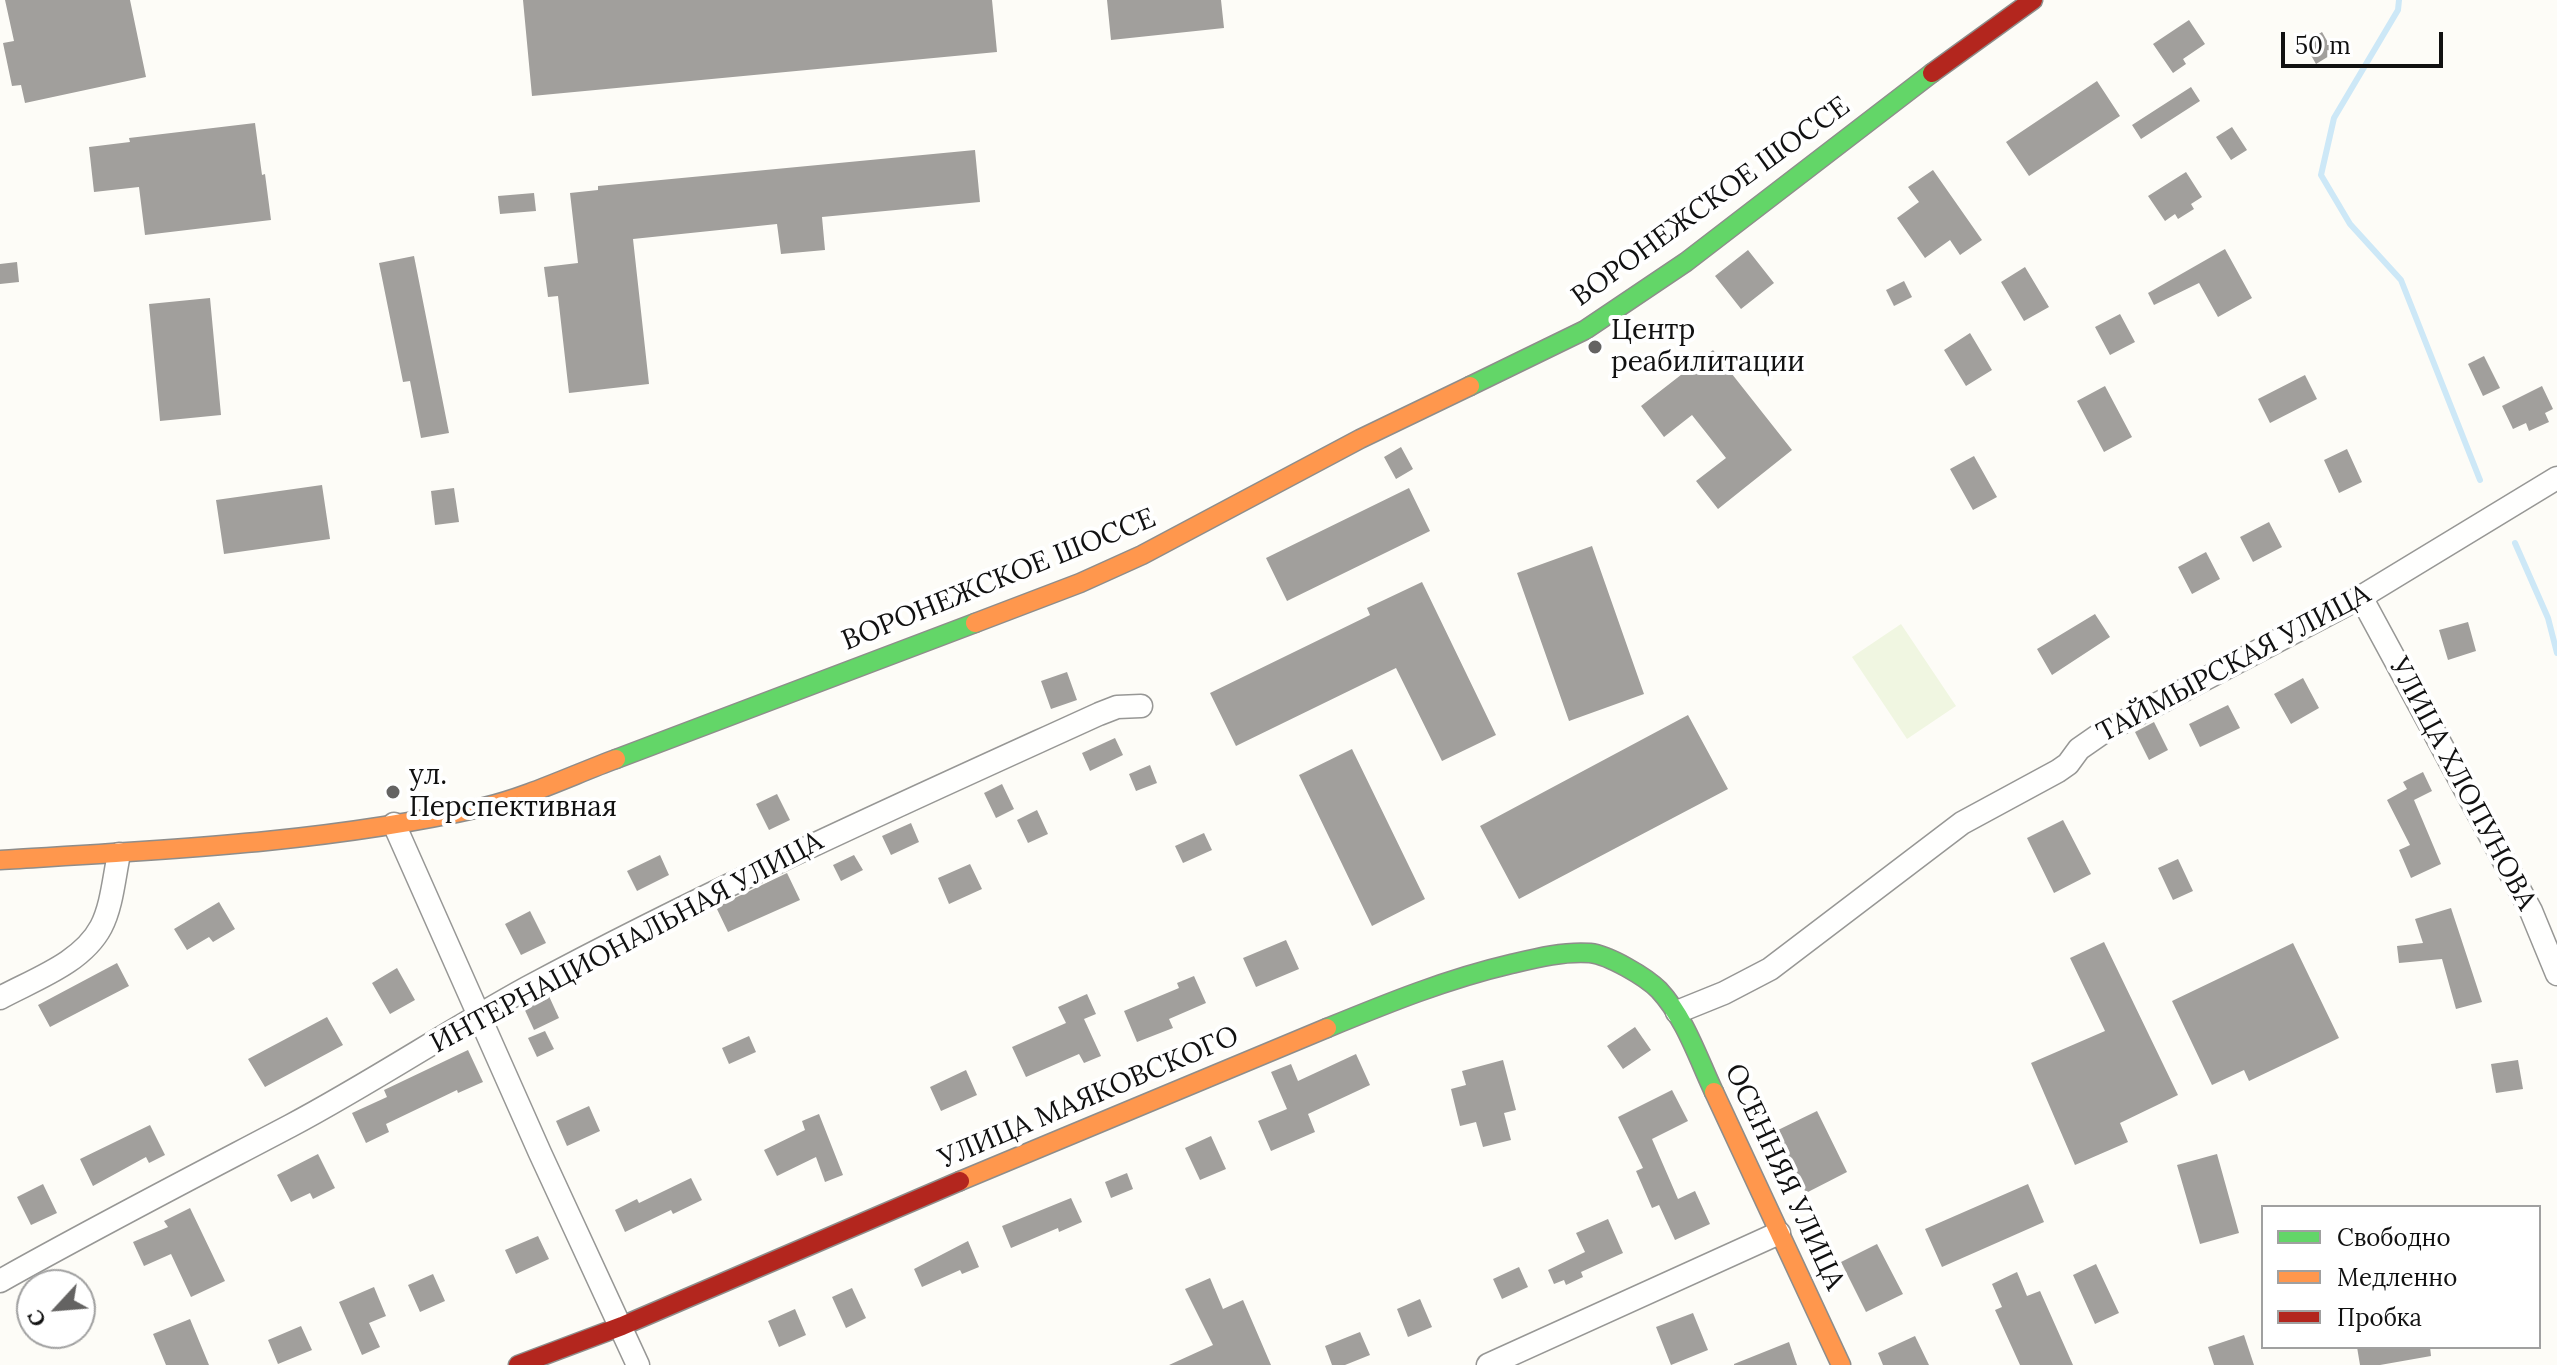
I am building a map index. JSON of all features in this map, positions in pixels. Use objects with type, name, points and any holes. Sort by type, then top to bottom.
[{"type":"main road","name":"ВОРОНЕЖСКОЕ ШОССЕ","points":[[0,860],[221,847],[394,824],[488,806],[1080,583],[1142,555],[1360,439],[1585,330],[1686,262],[1980,36],[2033,0]]},
{"type":"main road","name":"УЛИЦА МАЯКОВСКОГО","points":[[518,1365],[622,1326],[1061,1138],[1408,995],[1473,973],[1541,957],[1592,953],[1626,967],[1657,988],[1677,1012]]},
{"type":"main road","name":"ОСЕННЯЯ УЛИЦА","points":[[1677,1012],[1841,1365]]},
{"type":"street","name":"ТАЙМЫРСКАЯ УЛИЦА","points":[[1677,1012],[1724,993],[1770,969],[1962,823],[2058,771],[2068,764],[2079,749],[2102,733],[2361,597],[2557,478]]},
{"type":"street","name":"УЛИЦА ХЛОПУНОВА","points":[[2361,597],[2531,911],[2557,974]]},
{"type":"street","name":"ИНТЕРНАЦИОНАЛЬНАЯ УЛИЦА","points":[[0,1281],[293,1124],[526,989],[806,848],[1099,714],[1117,707],[1141,706]]},
{"type":"street","points":[[394,824],[638,1365]]},
{"type":"street","points":[[0,998],[68,961],[91,943],[102,925],[119,854]]},
{"type":"street","points":[[1488,1365],[1779,1233]]},
{"type":"green space","points":[[1901,624],[1956,706],[1907,739],[1852,657]]},
{"type":"building","points":[[5,0],[130,0],[146,77],[25,103],[21,85],[12,86],[3,43],[14,41]]},
{"type":"building","points":[[523,0],[992,0],[997,52],[532,96]]},
{"type":"building","points":[[1107,0],[1221,0],[1224,28],[1111,40]]},
{"type":"building","points":[[2189,20],[2205,44],[2183,59],[2186,64],[2173,73],[2153,44]]},
{"type":"building","points":[[2322,32],[2334,53],[2316,64],[2304,43]]},
{"type":"building","points":[[2097,81],[2120,116],[2029,176],[2006,142]]},
{"type":"building","points":[[2191,87],[2200,101],[2141,139],[2132,125]]},
{"type":"building","points":[[255,123],[271,220],[145,235],[139,187],[94,192],[89,147],[130,142],[129,138]]},
{"type":"building","points":[[2232,127],[2247,150],[2231,160],[2216,137]]},
{"type":"building","points":[[975,150],[980,202],[822,217],[825,250],[781,254],[777,224],[633,239],[649,384],[569,393],[558,296],[548,297],[544,267],[578,263],[570,193],[598,190],[598,186]]},
{"type":"building","points":[[1933,170],[1982,240],[1960,255],[1950,240],[1925,258],[1897,218],[1919,202],[1908,187]]},
{"type":"building","points":[[2186,172],[2202,197],[2191,204],[2194,209],[2178,219],[2175,214],[2165,221],[2148,196]]},
{"type":"building","points":[[534,193],[536,211],[500,214],[498,196]]},
{"type":"building","points":[[2225,249],[2252,298],[2218,317],[2199,283],[2154,305],[2148,293]]},
{"type":"building","points":[[1748,250],[1774,283],[1741,309],[1715,276]]},
{"type":"building","points":[[414,256],[449,433],[421,438],[410,381],[403,382],[379,263]]},
{"type":"building","points":[[17,262],[19,282],[0,284],[0,264]]},
{"type":"building","points":[[2025,267],[2049,307],[2024,321],[2001,282]]},
{"type":"building","points":[[1904,281],[1912,297],[1894,306],[1886,290]]},
{"type":"building","points":[[210,298],[221,415],[160,421],[149,304]]},
{"type":"building","points":[[2120,314],[2135,342],[2110,355],[2095,327]]},
{"type":"building","points":[[1970,333],[1992,370],[1966,386],[1944,350]]},
{"type":"building","points":[[1713,350],[1792,450],[1718,509],[1696,481],[1726,458],[1692,415],[1664,437],[1641,406]]},
{"type":"building","points":[[2484,356],[2500,388],[2483,396],[2468,364]]},
{"type":"building","points":[[2305,375],[2317,399],[2270,423],[2258,399]]},
{"type":"building","points":[[2105,386],[2132,437],[2104,452],[2077,401]]},
{"type":"building","points":[[2542,386],[2553,409],[2545,413],[2549,422],[2529,431],[2526,423],[2513,429],[2502,406]]},
{"type":"building","points":[[1401,447],[1413,469],[1396,479],[1384,457]]},
{"type":"building","points":[[2347,449],[2362,482],[2339,493],[2324,460]]},
{"type":"building","points":[[1974,456],[1997,497],[1973,510],[1950,469]]},
{"type":"building","points":[[322,485],[330,539],[224,554],[216,500]]},
{"type":"building","points":[[454,488],[459,522],[435,525],[431,491]]},
{"type":"building","points":[[1409,488],[1430,531],[1287,601],[1266,558]]},
{"type":"building","points":[[2269,522],[2282,547],[2253,562],[2240,537]]},
{"type":"building","points":[[1592,546],[1644,694],[1569,721],[1517,573]]},
{"type":"building","points":[[2206,552],[2220,579],[2192,594],[2178,567]]},
{"type":"building","points":[[1422,582],[1496,735],[1442,761],[1396,668],[1236,746],[1210,693],[1370,615],[1367,608]]},
{"type":"building","points":[[2095,614],[2110,637],[2052,675],[2037,649]]},
{"type":"building","points":[[2468,622],[2476,651],[2448,660],[2439,630]]},
{"type":"building","points":[[1067,672],[1077,700],[1051,709],[1041,681]]},
{"type":"building","points":[[2303,678],[2319,708],[2291,724],[2274,694]]},
{"type":"building","points":[[2228,705],[2240,728],[2200,747],[2189,724]]},
{"type":"building","points":[[1688,715],[1728,789],[1519,899],[1480,826]]},
{"type":"building","points":[[2154,722],[2168,750],[2149,760],[2135,732]]},
{"type":"building","points":[[1115,738],[1123,755],[1090,771],[1082,753]]},
{"type":"building","points":[[1352,749],[1425,899],[1372,926],[1299,775]]},
{"type":"building","points":[[1150,765],[1157,783],[1136,791],[1129,774]]},
{"type":"building","points":[[2423,772],[2432,791],[2414,800],[2441,864],[2411,878],[2399,850],[2410,845],[2387,800],[2407,789],[2403,782]]},
{"type":"building","points":[[1002,784],[1014,809],[996,818],[984,793]]},
{"type":"building","points":[[777,794],[790,820],[769,830],[756,804]]},
{"type":"building","points":[[1037,810],[1048,834],[1028,843],[1017,820]]},
{"type":"building","points":[[2063,820],[2091,874],[2054,893],[2027,838]]},
{"type":"building","points":[[911,823],[919,842],[891,855],[882,836]]},
{"type":"building","points":[[1204,833],[1212,850],[1183,863],[1175,846]]},
{"type":"building","points":[[660,855],[669,875],[637,891],[627,871]]},
{"type":"building","points":[[854,855],[863,870],[841,881],[833,865]]},
{"type":"building","points":[[2178,859],[2193,891],[2173,900],[2158,868]]},
{"type":"building","points":[[970,864],[982,889],[949,904],[938,878]]},
{"type":"building","points":[[787,873],[800,900],[728,932],[716,907]]},
{"type":"building","points":[[219,902],[235,929],[213,942],[209,937],[187,950],[174,929]]},
{"type":"building","points":[[2451,908],[2482,1002],[2456,1009],[2442,959],[2399,963],[2397,946],[2423,943],[2415,919]]},
{"type":"building","points":[[530,911],[546,943],[521,955],[505,924]]},
{"type":"building","points":[[1286,940],[1299,969],[1256,987],[1243,958]]},
{"type":"building","points":[[2104,942],[2178,1095],[2120,1123],[2128,1142],[2075,1165],[2031,1063],[2105,1031],[2070,958]]},
{"type":"building","points":[[2293,943],[2339,1038],[2249,1081],[2244,1070],[2212,1085],[2172,1001]]},
{"type":"building","points":[[117,963],[129,986],[50,1027],[38,1005]]},
{"type":"building","points":[[397,968],[415,1000],[390,1014],[372,983]]},
{"type":"building","points":[[1194,976],[1206,1003],[1169,1019],[1173,1028],[1137,1042],[1124,1011],[1179,988],[1177,983]]},
{"type":"building","points":[[548,994],[559,1018],[534,1030],[523,1006]]},
{"type":"building","points":[[1087,994],[1096,1014],[1084,1019],[1101,1056],[1084,1063],[1079,1054],[1026,1077],[1012,1047],[1066,1023],[1058,1007]]},
{"type":"building","points":[[327,1017],[343,1045],[265,1087],[248,1059]]},
{"type":"building","points":[[1635,1027],[1651,1050],[1623,1069],[1607,1046]]},
{"type":"building","points":[[545,1031],[554,1049],[537,1057],[528,1038]]},
{"type":"building","points":[[749,1036],[756,1052],[729,1064],[722,1048]]},
{"type":"building","points":[[468,1050],[483,1082],[458,1093],[457,1090],[386,1124],[389,1132],[366,1143],[352,1113],[387,1097],[384,1090]]},
{"type":"building","points":[[1356,1054],[1370,1085],[1308,1114],[1315,1132],[1271,1151],[1258,1121],[1287,1109],[1271,1072],[1291,1064],[1298,1081]]},
{"type":"building","points":[[1503,1060],[1516,1110],[1504,1113],[1511,1140],[1483,1147],[1476,1122],[1460,1126],[1451,1089],[1466,1085],[1462,1071]]},
{"type":"building","points":[[2518,1060],[2523,1089],[2496,1093],[2491,1064]]},
{"type":"building","points":[[966,1070],[977,1095],[941,1111],[930,1087]]},
{"type":"building","points":[[1672,1090],[1688,1121],[1652,1139],[1678,1199],[1695,1191],[1710,1224],[1675,1240],[1659,1205],[1652,1208],[1636,1171],[1643,1168],[1618,1117]]},
{"type":"building","points":[[589,1106],[600,1131],[567,1146],[556,1121]]},
{"type":"building","points":[[1817,1111],[1847,1172],[1806,1193],[1776,1131]]},
{"type":"building","points":[[819,1114],[843,1175],[825,1182],[816,1157],[777,1176],[764,1150],[805,1130],[802,1121]]},
{"type":"building","points":[[150,1125],[165,1155],[149,1163],[146,1157],[93,1186],[80,1159]]},
{"type":"building","points":[[1211,1136],[1226,1169],[1200,1180],[1185,1148]]},
{"type":"building","points":[[318,1154],[335,1188],[313,1199],[310,1193],[291,1202],[277,1175]]},
{"type":"building","points":[[2217,1154],[2239,1233],[2200,1244],[2177,1165]]},
{"type":"building","points":[[1127,1173],[1133,1189],[1111,1198],[1105,1182]]},
{"type":"building","points":[[691,1178],[702,1200],[673,1214],[671,1210],[625,1232],[615,1210],[637,1199],[639,1203]]},
{"type":"building","points":[[43,1184],[57,1213],[31,1225],[17,1197]]},
{"type":"building","points":[[2028,1184],[2044,1222],[1942,1267],[1925,1229]]},
{"type":"building","points":[[1071,1198],[1082,1222],[1059,1232],[1058,1228],[1011,1248],[1002,1226]]},
{"type":"building","points":[[190,1208],[225,1281],[191,1297],[171,1254],[144,1266],[133,1242],[168,1227],[164,1221]]},
{"type":"building","points":[[1608,1219],[1623,1253],[1581,1272],[1583,1277],[1566,1285],[1564,1280],[1554,1284],[1548,1270],[1585,1252],[1576,1233]]},
{"type":"building","points":[[538,1236],[549,1259],[516,1274],[505,1250]]},
{"type":"building","points":[[968,1241],[979,1267],[962,1274],[960,1270],[922,1287],[914,1269]]},
{"type":"building","points":[[1877,1244],[1903,1294],[1866,1312],[1841,1262]]},
{"type":"building","points":[[2096,1264],[2119,1313],[2095,1324],[2073,1275]]},
{"type":"building","points":[[1519,1267],[1528,1287],[1502,1299],[1493,1279]]},
{"type":"building","points":[[2017,1272],[2027,1296],[2040,1291],[2073,1365],[2020,1365],[1995,1310],[2002,1307],[1992,1284]]},
{"type":"building","points":[[433,1274],[445,1301],[420,1312],[408,1285]]},
{"type":"building","points":[[1210,1278],[1223,1309],[1243,1300],[1271,1365],[1169,1365],[1213,1345],[1185,1289]]},
{"type":"building","points":[[374,1287],[386,1316],[369,1323],[380,1347],[362,1355],[339,1302]]},
{"type":"building","points":[[852,1288],[866,1318],[846,1328],[832,1297]]},
{"type":"building","points":[[1420,1299],[1432,1327],[1408,1337],[1397,1309]]},
{"type":"building","points":[[795,1309],[806,1335],[779,1347],[768,1321]]},
{"type":"building","points":[[1693,1313],[1708,1350],[1671,1365],[1656,1327]]},
{"type":"building","points":[[190,1319],[209,1365],[166,1365],[153,1334]]},
{"type":"building","points":[[301,1326],[312,1350],[278,1364],[268,1340]]},
{"type":"building","points":[[1360,1332],[1370,1355],[1345,1365],[1332,1365],[1325,1346]]},
{"type":"building","points":[[2244,1335],[2254,1365],[2214,1365],[2208,1347]]},
{"type":"building","points":[[1915,1336],[1929,1365],[1883,1365],[1878,1353]]},
{"type":"building","points":[[1789,1342],[1797,1365],[1734,1365],[1734,1364]]},
{"type":"building","points":[[2357,1349],[2430,1349],[2431,1356],[2380,1365],[2360,1365]]},
{"type":"waterway","points":[[2399,0],[2398,10],[2334,118],[2321,175],[2350,224],[2401,280],[2480,480]]},
{"type":"waterway","points":[[2515,543],[2548,618],[2557,653]]},
{"type":"traffic: fast","points":[[1470,386],[1585,330],[1686,262],[1932,73]]},
{"type":"traffic: fast","points":[[616,759],[975,623]]},
{"type":"traffic: fast","points":[[1327,1028],[1418,992],[1487,970],[1530,959],[1590,953],[1627,967],[1659,990],[1684,1026],[1714,1092]]},
{"type":"traffic: slow","points":[[975,623],[1080,583],[1142,555],[1360,439],[1470,386]]},
{"type":"traffic: slow","points":[[0,860],[244,843],[364,829],[500,803],[616,759]]},
{"type":"traffic: slow","points":[[960,1181],[1327,1028]]},
{"type":"traffic: slow","points":[[1714,1092],[1841,1365]]},
{"type":"traffic: jam","points":[[1932,73],[2033,0]]},
{"type":"traffic: jam","points":[[518,1365],[622,1326],[960,1181]]},
{"type":"place","name":"Центр реабилитации","points":[[1595,347]]},
{"type":"place","name":"ул. Перспективная","points":[[393,792]]}]
